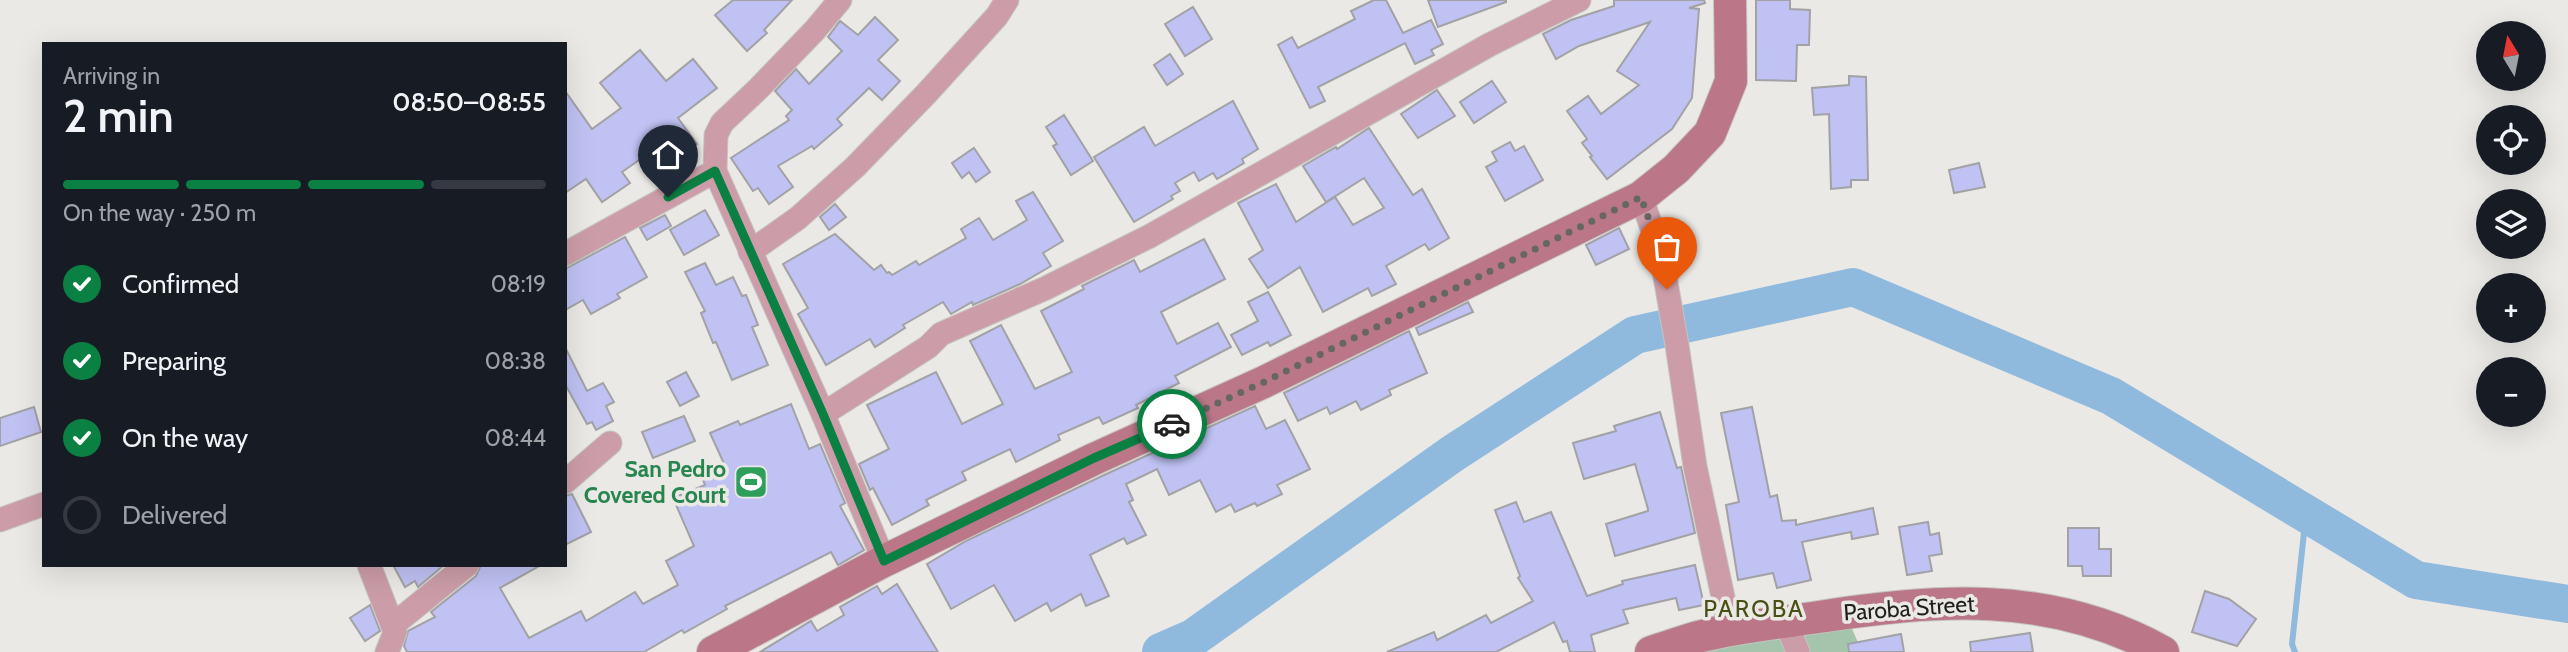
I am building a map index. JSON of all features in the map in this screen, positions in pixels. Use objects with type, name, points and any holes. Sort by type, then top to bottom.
[{"type":"main road","points":[[713,652],[884,561],[1094,458],[1264,382],[1641,197],[1676,169],[1710,133],[1731,81],[1730,0]]},
{"type":"main road","name":"Paroba Street","points":[[1651,652],[1701,636],[1786,621],[1883,607],[1979,602],[2070,615],[2133,635],[2163,652]]},
{"type":"street","points":[[840,0],[815,30],[722,123],[716,135],[715,171],[823,414],[884,561]]},
{"type":"street","points":[[750,251],[798,218],[855,167],[997,16],[1007,0]]},
{"type":"street","points":[[823,414],[928,347],[942,334],[1046,288],[1150,236],[1489,45],[1579,0]]},
{"type":"street","points":[[567,253],[715,171]]},
{"type":"street","points":[[1641,197],[1661,254],[1695,466],[1730,630]]},
{"type":"street","points":[[567,480],[610,443]]},
{"type":"street","points":[[0,520],[42,505]]},
{"type":"street","points":[[370,567],[395,632],[387,652]]},
{"type":"street","points":[[393,625],[465,567]]},
{"type":"street","points":[[1786,621],[1798,652]]},
{"type":"green space","points":[[1850,624],[1862,652],[1686,652]]},
{"type":"building","points":[[733,0],[792,0],[764,30],[767,33],[747,51],[715,15]]},
{"type":"building","points":[[1374,0],[1386,0],[1403,33],[1431,20],[1443,44],[1431,50],[1434,55],[1415,64],[1405,43],[1318,87],[1325,101],[1310,108],[1278,45],[1292,37],[1298,48],[1355,19],[1351,11]]},
{"type":"building","points":[[1428,0],[1506,0],[1506,2],[1438,27]]},
{"type":"building","points":[[1614,0],[1704,0],[1705,3],[1689,8],[1699,9],[1692,98],[1672,129],[1607,179],[1590,157],[1592,156],[1582,143],[1587,139],[1567,111],[1588,96],[1601,114],[1639,85],[1617,71],[1650,22],[1579,46],[1556,59],[1543,34],[1571,20],[1614,6]]},
{"type":"building","points":[[1756,0],[1790,0],[1790,9],[1810,10],[1809,45],[1797,45],[1796,81],[1756,80]]},
{"type":"building","points":[[1193,7],[1212,39],[1185,56],[1165,24]]},
{"type":"building","points":[[875,17],[898,40],[878,60],[900,81],[882,100],[869,88],[837,119],[842,125],[814,149],[812,146],[778,166],[793,187],[769,204],[758,188],[753,191],[731,158],[789,120],[786,116],[792,110],[775,91],[796,69],[809,84],[842,51],[828,37],[840,21],[858,35]]},
{"type":"building","points":[[640,50],[666,81],[693,59],[717,88],[678,118],[697,144],[677,158],[665,142],[622,172],[630,183],[602,202],[586,179],[567,192],[567,94],[592,129],[621,108],[600,83]]},
{"type":"building","points":[[1170,54],[1183,74],[1167,85],[1154,65]]},
{"type":"building","points":[[1849,76],[1866,77],[1868,180],[1851,180],[1851,187],[1831,189],[1829,114],[1814,115],[1812,88],[1849,85]]},
{"type":"building","points":[[1492,81],[1506,102],[1474,123],[1460,102]]},
{"type":"building","points":[[1437,90],[1455,116],[1418,138],[1401,114]]},
{"type":"building","points":[[1233,101],[1258,149],[1242,159],[1244,163],[1217,179],[1213,173],[1199,181],[1194,172],[1175,183],[1180,191],[1171,196],[1173,199],[1134,222],[1094,157],[1144,127],[1155,146]]},
{"type":"building","points":[[1064,115],[1093,161],[1071,175],[1053,146],[1057,144],[1046,127]]},
{"type":"building","points":[[1369,128],[1413,195],[1422,189],[1449,238],[1429,250],[1425,244],[1386,266],[1396,284],[1372,296],[1368,288],[1323,312],[1300,267],[1268,288],[1249,259],[1263,250],[1238,203],[1276,184],[1296,222],[1335,197],[1353,225],[1384,208],[1364,178],[1326,202],[1303,166],[1336,147],[1337,149]]},
{"type":"building","points":[[1510,142],[1515,151],[1524,146],[1543,180],[1505,201],[1486,167],[1497,161],[1492,152]]},
{"type":"building","points":[[974,148],[990,172],[976,182],[969,172],[962,178],[952,163]]},
{"type":"building","points":[[1979,163],[1985,187],[1954,193],[1949,170]]},
{"type":"building","points":[[1033,192],[1063,241],[1043,253],[1051,266],[1020,284],[973,305],[972,302],[951,314],[943,302],[903,325],[905,328],[875,347],[870,339],[826,365],[798,314],[808,308],[783,264],[835,234],[874,270],[881,265],[892,275],[916,261],[919,265],[966,238],[961,229],[979,218],[993,240],[1027,220],[1016,201]]},
{"type":"building","points":[[835,204],[846,217],[829,230],[820,217]]},
{"type":"building","points":[[705,210],[719,235],[684,255],[670,230]]},
{"type":"building","points":[[665,215],[671,226],[647,240],[640,228]]},
{"type":"building","points":[[1619,228],[1629,249],[1596,265],[1586,245]]},
{"type":"building","points":[[625,237],[647,277],[617,294],[620,298],[591,314],[583,300],[567,309],[567,268]]},
{"type":"building","points":[[1204,239],[1225,279],[1161,312],[1177,344],[1218,323],[1231,347],[1175,376],[1179,383],[1136,405],[1138,408],[1103,424],[1099,417],[1058,435],[1060,440],[1016,462],[1010,449],[962,472],[966,480],[926,500],[929,505],[892,525],[873,488],[870,490],[859,464],[889,449],[867,405],[936,372],[962,424],[1003,404],[970,341],[1001,325],[1035,389],[1072,372],[1041,311],[1084,289],[1082,286],[1134,260],[1140,272]]},
{"type":"building","points":[[705,263],[716,285],[733,277],[742,296],[746,295],[758,325],[752,327],[768,365],[732,380],[701,313],[705,311],[685,272]]},
{"type":"building","points":[[1268,292],[1291,335],[1270,346],[1268,342],[1242,355],[1231,335],[1258,321],[1248,302]]},
{"type":"building","points":[[1468,302],[1473,312],[1419,335],[1416,328]]},
{"type":"building","points":[[1409,331],[1427,373],[1389,390],[1391,395],[1361,410],[1356,401],[1330,414],[1327,407],[1298,421],[1284,393]]},
{"type":"building","points":[[567,351],[587,391],[603,383],[614,402],[606,406],[613,421],[596,430],[592,422],[587,424],[567,388]]},
{"type":"building","points":[[686,372],[699,396],[680,406],[667,382]]},
{"type":"building","points":[[791,404],[809,449],[820,444],[845,503],[840,506],[864,550],[838,565],[831,552],[725,606],[727,609],[644,652],[407,652],[404,646],[408,631],[435,617],[431,612],[476,576],[480,567],[537,567],[500,588],[529,638],[581,611],[586,621],[635,592],[643,604],[678,585],[666,561],[694,546],[673,498],[705,485],[702,477],[726,468],[710,433],[738,421],[740,425]]},
{"type":"building","points":[[1255,406],[1266,429],[1285,420],[1310,469],[1277,485],[1282,494],[1257,506],[1255,503],[1235,512],[1231,504],[1216,512],[1200,480],[1169,495],[1157,469],[1126,484],[1133,500],[1129,502],[1146,535],[1127,544],[1124,538],[1090,555],[1109,596],[1086,606],[1081,594],[1051,611],[1047,603],[1015,621],[994,585],[951,609],[927,564],[966,541]]},
{"type":"building","points":[[34,407],[41,432],[0,446],[0,418]]},
{"type":"building","points":[[1752,407],[1770,497],[1777,495],[1782,521],[1796,520],[1796,525],[1873,508],[1878,534],[1852,539],[1851,532],[1802,542],[1811,580],[1777,588],[1773,573],[1738,580],[1726,505],[1739,502],[1721,413]]},
{"type":"building","points":[[1660,412],[1677,468],[1681,467],[1695,533],[1615,556],[1606,524],[1648,511],[1635,464],[1584,479],[1573,443],[1616,431],[1614,426]]},
{"type":"building","points":[[684,416],[695,441],[653,458],[642,432]]},
{"type":"building","points":[[572,494],[591,532],[567,544],[567,495]]},
{"type":"building","points":[[1516,502],[1524,522],[1551,512],[1587,596],[1623,584],[1622,581],[1695,565],[1704,605],[1679,610],[1676,598],[1623,610],[1628,623],[1591,635],[1595,652],[1570,652],[1567,641],[1563,642],[1554,622],[1496,652],[1387,652],[1434,632],[1437,640],[1486,615],[1491,623],[1533,601],[1518,578],[1520,576],[1495,510]]},
{"type":"building","points":[[1928,522],[1930,535],[1939,533],[1942,554],[1929,556],[1932,571],[1907,575],[1899,527]]},
{"type":"building","points":[[2068,528],[2099,528],[2099,549],[2111,549],[2111,576],[2083,576],[2082,566],[2068,566]]},
{"type":"building","points":[[394,567],[442,567],[418,587],[415,581],[405,587]]},
{"type":"building","points":[[897,584],[938,652],[760,652],[811,621],[817,631],[844,615],[840,607],[877,586],[882,594]]},
{"type":"building","points":[[2205,591],[2229,599],[2256,619],[2237,646],[2192,632]]},
{"type":"building","points":[[370,605],[380,631],[365,641],[350,618]]},
{"type":"building","points":[[2030,633],[2033,652],[1971,652],[1970,642]]},
{"type":"building","points":[[1901,634],[1904,652],[1849,652],[1848,644]]},
{"type":"waterway","points":[[1161,652],[1193,638],[1452,454],[1635,335],[1853,287],[2111,396],[2416,580],[2568,604]]},
{"type":"waterway","points":[[2295,652],[2292,644],[2306,514]]},
{"type":"way so far","points":[[1172,424],[1420,307],[1641,197],[1661,254],[1667,289]]},
{"type":"place","name":"San Pedro Covered Court","points":[[751,482]]},
{"type":"district","name":"PAROBA","points":[[1754,608]]},
{"type":"route","points":[[668,197],[715,171],[823,414],[884,561],[1094,458],[1172,424]]}]
